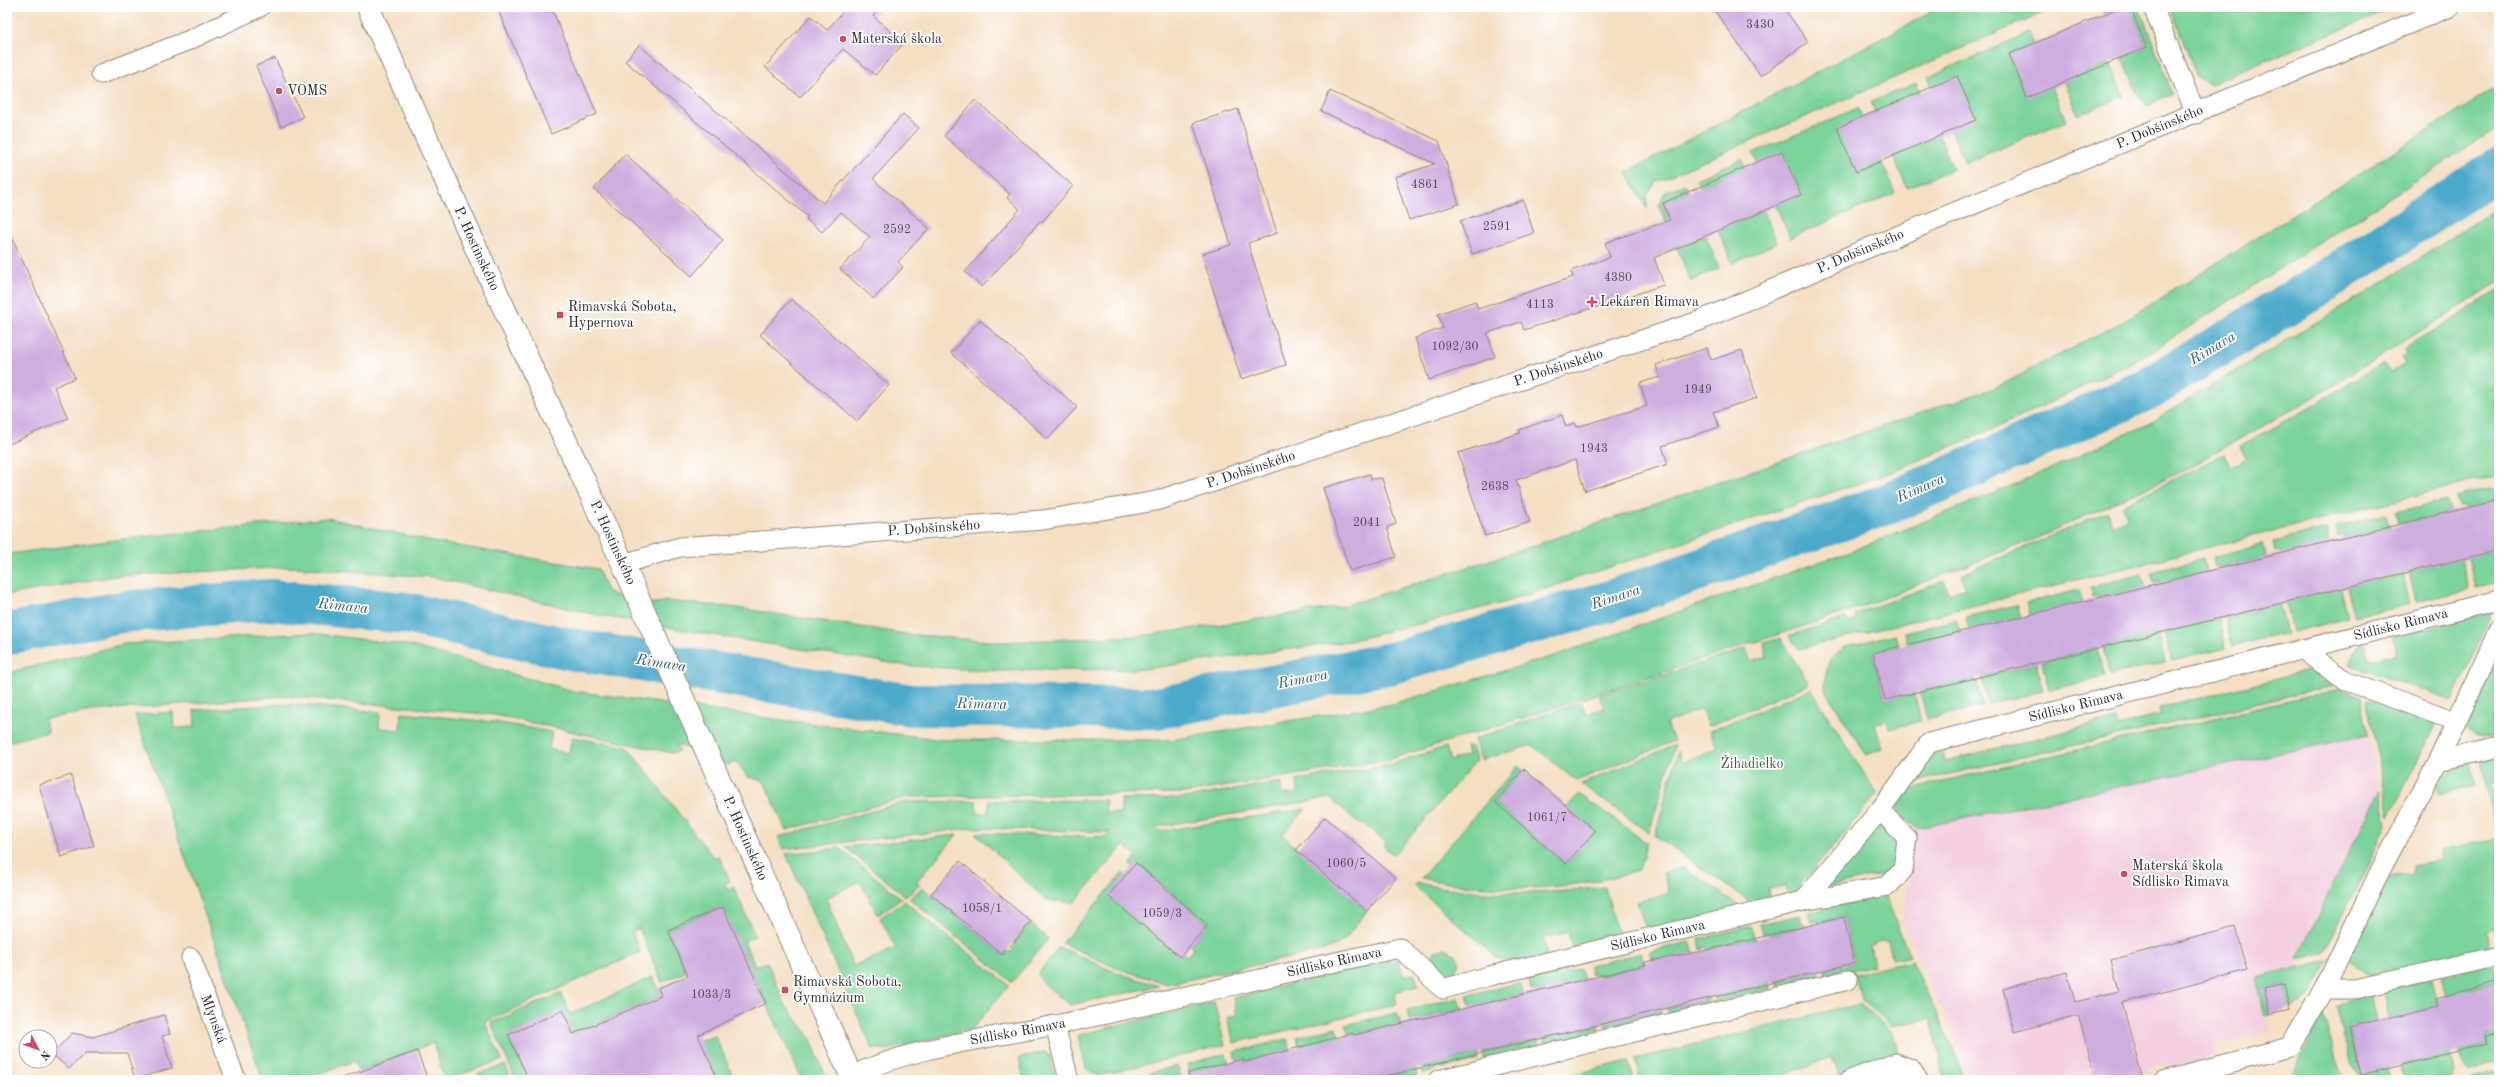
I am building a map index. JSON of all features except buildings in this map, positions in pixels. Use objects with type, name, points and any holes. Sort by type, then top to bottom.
[{"type":"street","points":[[102,74],[187,41],[260,7]]},
{"type":"street","name":"P. Hostinského","points":[[368,7],[476,248],[623,564],[852,1078]]},
{"type":"street","points":[[2153,7],[2196,114]]},
{"type":"street","name":"P. Dobšinského","points":[[623,564],[680,548],[1043,520],[1156,501],[1699,321],[1861,251],[2196,114],[2450,7]]},
{"type":"street","name":"Sídlisko Rimava","points":[[1803,901],[1880,810],[1929,743],[2304,651],[2499,600]]},
{"type":"street","points":[[2164,1080],[2290,1047],[2324,989],[2377,877],[2438,761],[2455,721],[2499,629]]},
{"type":"street","points":[[2304,651],[2346,681],[2455,721]]},
{"type":"street","points":[[2438,761],[2499,747]]},
{"type":"street","name":"Sídlisko Rimava","points":[[852,1078],[876,1064],[973,1039],[1055,1025],[1400,948],[1443,989],[1489,976],[1803,901],[1888,886],[1903,870],[1907,838],[1880,810]]},
{"type":"street","points":[[2324,989],[2356,989],[2499,956]]},
{"type":"street","name":"Mlynská","points":[[191,958],[236,1080]]},
{"type":"street","points":[[1438,1080],[1848,980]]},
{"type":"street","points":[[1055,1025],[1070,1080]]},
{"type":"street","points":[[1850,1080],[1896,1063],[1911,1069],[1918,1080]]},
{"type":"shaded area","name":"Materská škola Sídlisko Rimava","points":[[2368,735],[2380,790],[2297,958],[2300,967],[2256,978],[2270,1031],[2215,1046],[2217,1056],[2171,1068],[2169,1062],[2149,1068],[2151,1074],[2127,1080],[1972,1080],[1902,919],[1917,828]]},
{"type":"green space","points":[[1941,7],[2056,7],[1656,182],[1647,195],[1647,209],[1627,172]]},
{"type":"green space","points":[[2101,7],[2121,7],[2104,14]]},
{"type":"green space","points":[[2130,7],[2139,7],[2172,93],[2147,106],[2136,91],[2122,58],[2147,47]]},
{"type":"green space","points":[[2170,7],[2397,7],[2209,84],[2197,77]]},
{"type":"green space","points":[[2029,33],[2034,44],[2009,54],[2027,97],[2052,87],[2066,121],[1965,163],[1928,77]]},
{"type":"green space","points":[[2110,63],[2124,96],[2078,115],[2064,82]]},
{"type":"green space","points":[[1916,83],[1920,92],[1875,112],[1871,102]]},
{"type":"green space","points":[[2499,86],[2499,127],[2141,358],[2018,418],[1889,473],[1506,602],[1350,641],[1144,669],[999,671],[909,666],[736,639],[602,616],[433,577],[293,567],[115,576],[7,595],[7,554],[131,538],[328,518],[439,543],[598,569],[607,591],[636,602],[659,603],[666,601],[731,607],[906,634],[1000,642],[1140,636],[1340,607],[1494,559],[1997,387],[2126,320]]},
{"type":"green space","points":[[1858,108],[1895,193],[1790,238],[1753,153]]},
{"type":"green space","points":[[1939,136],[1953,169],[1907,188],[1893,156]]},
{"type":"green space","points":[[1742,159],[1745,167],[1700,187],[1696,179]]},
{"type":"green space","points":[[1684,184],[1688,192],[1663,203],[1681,246],[1706,236],[1719,268],[1691,281],[1659,206],[1665,192]]},
{"type":"green space","points":[[2499,206],[2499,282],[2308,401],[2180,472],[2047,534],[1853,610],[1526,717],[1387,760],[1185,793],[907,797],[786,830],[764,781],[748,777],[737,762],[728,765],[676,744],[679,751],[672,753],[495,715],[285,696],[92,711],[44,719],[48,732],[7,742],[7,673],[124,644],[310,633],[408,645],[574,691],[775,719],[945,740],[1170,740],[1388,705],[1554,656],[1859,548],[2026,480],[2146,425],[2385,281]]},
{"type":"green space","points":[[1764,211],[1777,243],[1732,263],[1718,230]]},
{"type":"green space","points":[[2499,290],[2499,475],[1799,649],[1789,636],[1846,618],[1848,622],[1856,619],[1855,614],[1944,581],[1949,594],[1965,588],[1961,575],[2107,512],[2113,526],[2128,519],[2122,505],[2224,454],[2230,467],[2246,458],[2240,446],[2304,411],[2383,363],[2390,373],[2405,364],[2401,357],[2407,353],[2404,349]]},
{"type":"green space","points":[[2499,487],[2499,500],[2465,509],[2464,506],[2459,507],[2456,497]]},
{"type":"green space","points":[[2447,500],[2450,512],[2405,524],[2404,521],[2398,522],[2396,512]]},
{"type":"green space","points":[[2386,514],[2390,527],[2344,538],[2343,535],[2338,537],[2336,527]]},
{"type":"green space","points":[[2326,529],[2329,542],[2281,554],[2280,551],[2275,552],[2273,542]]},
{"type":"green space","points":[[2263,544],[2266,557],[2221,568],[2220,566],[2215,567],[2213,557]]},
{"type":"green space","points":[[2499,550],[2499,583],[2477,588],[2469,557]]},
{"type":"green space","points":[[2462,558],[2470,589],[2416,602],[2409,572]]},
{"type":"green space","points":[[2203,559],[2206,572],[2159,584],[2159,581],[2154,582],[2151,572]]},
{"type":"green space","points":[[2402,573],[2410,604],[2355,617],[2347,587]]},
{"type":"green space","points":[[2142,574],[2145,587],[2098,598],[2097,596],[2092,597],[2090,587]]},
{"type":"green space","points":[[2341,588],[2348,618],[2293,632],[2286,602]]},
{"type":"green space","points":[[2079,590],[2083,602],[2030,615],[2026,603]]},
{"type":"green space","points":[[2279,603],[2287,633],[2232,646],[2225,617]]},
{"type":"green space","points":[[2017,605],[2021,617],[1969,630],[1966,617]]},
{"type":"green space","points":[[2492,613],[2452,700],[2349,665],[2359,644],[2365,643],[2370,660],[2397,654],[2393,636]]},
{"type":"green space","points":[[2219,618],[2226,648],[2172,661],[2164,632]]},
{"type":"green space","points":[[1956,620],[1960,632],[1908,645],[1905,632]]},
{"type":"green space","points":[[2158,633],[2165,662],[2110,675],[2103,646]]},
{"type":"green space","points":[[1895,634],[1899,647],[1873,654],[1885,700],[1914,692],[1921,721],[1889,729],[1887,720],[1875,724],[1883,749],[1866,755],[1825,690],[1826,673],[1832,657],[1845,647]]},
{"type":"green space","points":[[1780,638],[1809,684],[1709,726],[1701,709],[1666,723],[1674,741],[1576,781],[1532,745],[1481,760],[1474,739],[1581,702],[1586,714],[1604,708],[1599,695],[1746,649],[1751,662],[1767,657],[1764,643]]},
{"type":"green space","points":[[2097,648],[2105,677],[2049,690],[2042,662]]},
{"type":"green space","points":[[2499,658],[2499,736],[2476,736],[2466,728]]},
{"type":"green space","points":[[2036,663],[2043,691],[1988,704],[1982,677]]},
{"type":"green space","points":[[2308,671],[2334,686],[1910,783],[1936,750],[1943,752],[1945,761],[2116,719],[2118,726],[2161,715],[2160,708]]},
{"type":"green space","points":[[1975,678],[1983,706],[1927,719],[1920,691]]},
{"type":"green space","name":"Žihadielko","points":[[1811,689],[1877,794],[1789,898],[1786,886],[1768,889],[1771,902],[1756,906],[1655,836],[1678,751],[1683,762],[1717,748],[1710,731]]},
{"type":"green space","points":[[2340,689],[2361,696],[2368,735],[1918,828],[1897,815],[1897,803],[1905,790]]},
{"type":"green space","points":[[2366,698],[2437,721],[2390,816]]},
{"type":"green space","points":[[287,704],[380,712],[379,728],[400,730],[401,713],[494,722],[552,732],[549,749],[569,753],[572,737],[627,747],[713,857],[719,856],[730,881],[725,883],[728,890],[734,887],[755,936],[744,941],[755,966],[767,962],[786,1006],[810,1037],[827,1080],[802,1080],[722,907],[668,930],[686,972],[662,982],[639,928],[632,932],[640,952],[485,1022],[502,1060],[445,1080],[433,1043],[359,1072],[354,1061],[302,1080],[263,1080],[135,715],[173,712],[174,728],[195,727],[194,710]]},
{"type":"green space","points":[[1675,745],[1649,833],[1581,784]]},
{"type":"green space","points":[[1472,746],[1476,761],[1394,855],[1383,846],[1386,843],[1363,823],[1361,825],[1330,798],[1155,827],[1160,831],[1306,809],[1282,835],[1367,911],[1342,942],[1329,949],[1168,984],[1119,969],[1062,943],[1123,873],[1126,876],[1109,896],[1180,957],[1184,953],[1187,956],[1194,948],[1191,945],[1208,924],[1137,863],[1133,868],[1130,865],[1137,856],[1124,845],[1074,903],[1046,900],[975,833],[1105,837],[1109,832],[974,828],[783,849],[778,837],[905,802],[976,801],[977,814],[988,813],[989,801],[1106,800],[1105,813],[1121,813],[1121,799],[1185,798],[1280,782],[1282,795],[1298,793],[1297,780],[1385,766],[1446,747],[1450,761],[1468,755],[1466,747]]},
{"type":"green space","points":[[2499,757],[2499,781],[2492,783],[2499,824],[2494,824],[2481,761]]},
{"type":"green space","points":[[2470,762],[2475,786],[2439,793],[2437,781],[2450,772]]},
{"type":"green space","points":[[1518,766],[1523,770],[1495,802],[1566,864],[1578,852],[1567,807],[1579,794],[1647,843],[1639,870],[1585,883],[1531,888],[1476,886],[1421,878]]},
{"type":"green space","points":[[2380,790],[2387,825],[2325,952],[2297,958]]},
{"type":"green space","points":[[1880,826],[1889,833],[1892,838],[1895,849],[1894,867],[1882,874],[1828,887],[1876,827]]},
{"type":"green space","points":[[957,835],[916,882],[920,885],[905,896],[845,847]]},
{"type":"green space","points":[[2499,838],[2499,928],[2485,932],[2490,953],[2413,970],[2412,964],[2405,966],[2406,971],[2381,975],[2368,973],[2361,970],[2355,964],[2349,956],[2378,878],[2413,874],[2413,865],[2440,860],[2439,850]]},
{"type":"green space","points":[[839,848],[901,898],[878,915],[860,881],[826,898],[853,966],[896,948],[880,918],[904,901],[1009,985],[972,1029],[887,1050],[872,1048],[786,854]]},
{"type":"green space","points":[[1684,867],[1744,909],[1647,932],[1637,902],[1669,892],[1663,873]]},
{"type":"green space","points":[[1417,883],[1464,890],[1511,893],[1557,892],[1605,887],[1619,938],[1572,949],[1568,932],[1543,938],[1547,955],[1522,961],[1503,960],[1497,958],[1415,886]]},
{"type":"green space","points":[[923,888],[1003,955],[1007,951],[1010,953],[1017,945],[1014,943],[1030,923],[1048,939],[1012,982],[909,898]]},
{"type":"green space","points":[[1885,895],[1910,956],[1893,960],[1888,941],[1879,940],[1870,947],[1874,965],[1826,976],[1825,970],[1854,963],[1844,917],[1818,923],[1817,921],[1811,922],[1809,912]]},
{"type":"green space","points":[[1799,915],[1804,927],[1769,935],[1768,932],[1763,934],[1760,924]]},
{"type":"green space","points":[[1751,926],[1756,938],[1708,950],[1707,947],[1701,949],[1699,939]]},
{"type":"green space","points":[[1690,942],[1694,953],[1659,961],[1658,959],[1653,960],[1650,951]]},
{"type":"green space","points":[[1059,947],[1115,972],[1159,986],[1070,1005],[1043,983],[1038,974]]},
{"type":"green space","points":[[1445,948],[1456,955],[1459,963],[1454,974],[1442,978],[1429,965],[1433,952]]},
{"type":"green space","points":[[1641,953],[1645,965],[1598,976],[1598,974],[1591,975],[1589,966]]},
{"type":"green space","points":[[1399,959],[1403,976],[1415,974],[1418,986],[1394,992],[1397,1004],[1234,1043],[1227,1017],[1237,1015],[1233,998]]},
{"type":"green space","points":[[2328,960],[2308,997],[2290,1009],[2284,984],[2264,989],[2270,1014],[2265,1015],[2256,978]]},
{"type":"green space","points":[[1912,961],[1958,1060],[1964,1080],[1944,1080],[1931,1018],[1892,1026],[1861,999],[1855,974]]},
{"type":"green space","points":[[2493,963],[2498,982],[2471,989],[2473,997],[2449,1003],[2442,976]]},
{"type":"green space","points":[[1580,968],[1584,980],[1538,991],[1537,989],[1531,990],[1529,981]]},
{"type":"green space","points":[[1819,971],[1820,977],[1778,987],[1776,982]]},
{"type":"green space","points":[[653,977],[661,996],[573,1034],[563,1011],[508,1035],[529,1080],[516,1080],[491,1023],[561,993],[570,1014]]},
{"type":"green space","points":[[2432,978],[2438,1006],[2389,1018],[2382,990]]},
{"type":"green space","points":[[1519,983],[1523,994],[1476,1006],[1475,1004],[1470,1005],[1467,995]]},
{"type":"green space","points":[[1770,983],[1771,989],[1716,1002],[1715,997]]},
{"type":"green space","points":[[2370,993],[2377,1020],[2349,1028],[2361,1074],[2388,1068],[2391,1080],[2362,1080],[2352,1066],[2336,1007],[2348,1000]]},
{"type":"green space","points":[[1458,998],[1462,1009],[1415,1020],[1414,1018],[1409,1020],[1407,1010]]},
{"type":"green space","points":[[1709,998],[1710,1004],[1668,1014],[1666,1009]]},
{"type":"green space","points":[[1214,1002],[1225,1045],[1098,1076],[1086,1068],[1078,1035]]},
{"type":"green space","points":[[1860,1004],[1893,1033],[1899,1058],[1841,1079],[1832,1057],[1770,1080],[1706,1080],[1704,1075],[1683,1080],[1640,1080],[1635,1059]]},
{"type":"green space","points":[[1660,1010],[1662,1016],[1607,1029],[1605,1023]]},
{"type":"green space","points":[[1397,1013],[1401,1024],[1354,1035],[1353,1033],[1348,1034],[1346,1025]]},
{"type":"green space","points":[[2323,1013],[2340,1072],[2345,1080],[2290,1080]]},
{"type":"green space","points":[[1599,1025],[1600,1030],[1546,1044],[1544,1038]]},
{"type":"green space","points":[[1336,1027],[1340,1039],[1305,1047],[1304,1045],[1299,1046],[1297,1037]]},
{"type":"green space","points":[[2499,1032],[2499,1061],[2469,1072],[2464,1067],[2460,1051],[2487,1044],[2485,1035]]},
{"type":"green space","points":[[715,1036],[735,1080],[718,1080],[700,1040]]},
{"type":"green space","points":[[1287,1039],[1291,1051],[1244,1062],[1237,1061],[1235,1052]]},
{"type":"green space","points":[[1538,1040],[1539,1045],[1484,1059],[1483,1053]]},
{"type":"green space","points":[[1044,1052],[1049,1054],[1056,1080],[1024,1080],[1019,1058]]},
{"type":"green space","points":[[2450,1053],[2454,1072],[2452,1078],[2404,1080],[2400,1065]]},
{"type":"green space","points":[[1226,1054],[1230,1066],[1189,1073],[1187,1064]]},
{"type":"green space","points":[[1477,1054],[1478,1060],[1423,1073],[1422,1068]]},
{"type":"green space","points":[[1628,1061],[1633,1080],[1551,1080]]},
{"type":"green space","points":[[505,1065],[512,1080],[481,1080],[478,1074]]},
{"type":"green space","points":[[1177,1066],[1181,1077],[1151,1080],[1149,1073]]},
{"type":"green space","points":[[1416,1069],[1418,1075],[1396,1080],[1370,1080]]},
{"type":"green space","points":[[1902,1070],[1904,1080],[1874,1080]]},
{"type":"green space","points":[[2499,1071],[2499,1080],[2470,1080]]},
{"type":"green space","points":[[1143,1075],[1144,1080],[1119,1080]]},
{"type":"waterway","name":"Rimava","points":[[7,634],[121,612],[270,600],[406,613],[570,649],[911,705],[1157,708],[1392,663],[1607,602],[1890,503],[2146,390],[2321,284],[2499,168]]},
{"type":"place","name":"Materská škola","points":[[843,39]]},
{"type":"place","name":"VOMS","points":[[279,91]]},
{"type":"place","name":"Lekáreň Rimava","points":[[1592,302]]},
{"type":"place","name":"Rimavská Sobota, Hypernova","points":[[560,315]]},
{"type":"place","name":"Materská škola Sídlisko Rimava","points":[[2124,874]]},
{"type":"place","name":"Rimavská Sobota, Gymnázium","points":[[785,990]]}]
